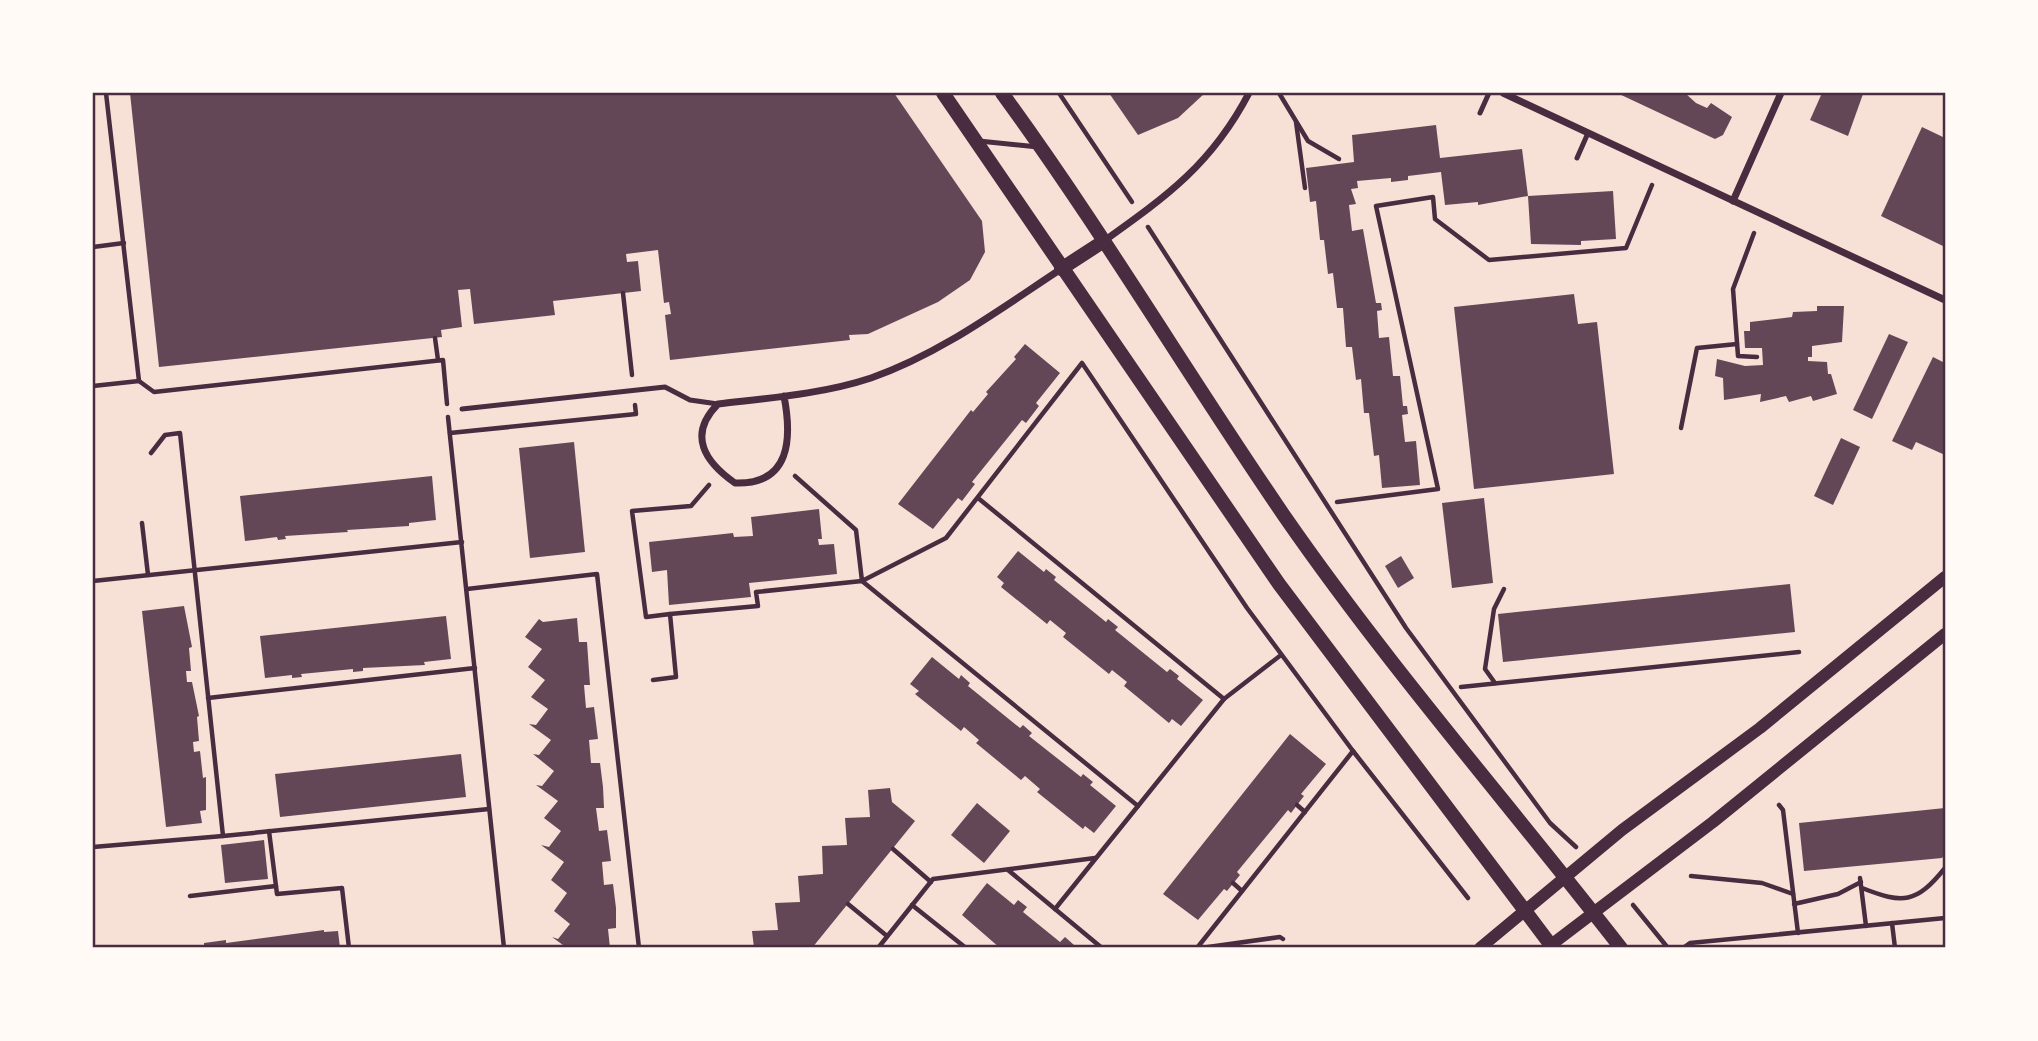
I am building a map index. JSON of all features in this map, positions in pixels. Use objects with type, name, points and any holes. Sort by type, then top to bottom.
[{"type":"main road","points":[[943,93],[979,141],[1061,269],[1327,652],[1550,947]]},
{"type":"main road","points":[[1002,93],[1104,241],[1286,517],[1418,698],[1621,948]]},
{"type":"main road","points":[[1061,269],[1104,241]]},
{"type":"street","points":[[1104,241],[1170,194],[1207,158],[1249,93]]},
{"type":"street","points":[[1503,93],[1945,300]]},
{"type":"street","points":[[1733,201],[1781,93]]},
{"type":"street","points":[[784,396],[790,432],[786,451],[769,475],[748,484],[735,483],[707,458],[701,437],[708,414],[718,404],[784,396],[870,378],[926,355],[1061,269]]},
{"type":"street","points":[[1480,948],[1589,858],[1760,728],[1945,577]]},
{"type":"street","points":[[1550,947],[1713,822],[1945,634]]},
{"type":"lane","points":[[1480,113],[1489,93]]},
{"type":"lane","points":[[1577,158],[1588,133]]},
{"type":"lane","points":[[979,141],[1041,147]]},
{"type":"lane","points":[[462,409],[665,387],[690,400],[718,404]]},
{"type":"path","points":[[106,93],[139,381]]},
{"type":"path","points":[[1059,93],[1450,690],[1549,823],[1589,858]]},
{"type":"path","points":[[1279,93],[1308,141],[1339,159]]},
{"type":"path","points":[[1295,117],[1305,188]]},
{"type":"path","points":[[1337,502],[1438,489],[1376,205],[1433,197],[1435,219],[1489,260],[1626,248],[1652,185]]},
{"type":"path","points":[[1755,233],[1732,289],[1738,356],[1758,357]]},
{"type":"path","points":[[93,247],[124,243]]},
{"type":"path","points":[[435,338],[462,542],[504,948]]},
{"type":"path","points":[[1681,428],[1697,348],[1737,344]]},
{"type":"path","points":[[93,387],[139,381],[154,392],[440,360]]},
{"type":"path","points":[[709,485],[691,506],[632,511],[646,617],[758,606],[757,592],[862,581],[946,538],[1083,363],[1281,654],[1468,898]]},
{"type":"path","points":[[151,453],[165,435],[180,433],[223,836]]},
{"type":"path","points":[[795,476],[856,530],[862,581],[1138,806]]},
{"type":"path","points":[[978,498],[1224,699]]},
{"type":"path","points":[[142,523],[148,575]]},
{"type":"path","points":[[93,581],[462,542]]},
{"type":"path","points":[[467,589],[597,574],[639,948]]},
{"type":"path","points":[[1496,684],[1485,669],[1494,609],[1504,589]]},
{"type":"path","points":[[653,680],[676,677],[670,614]]},
{"type":"path","points":[[1461,687],[1799,653]]},
{"type":"path","points":[[1055,909],[1224,699],[1281,654]]},
{"type":"path","points":[[208,698],[475,668]]},
{"type":"path","points":[[1199,948],[1353,751]]},
{"type":"path","points":[[1297,805],[1305,812]]},
{"type":"path","points":[[1779,805],[1783,810],[1798,933]]},
{"type":"path","points":[[93,847],[489,809]]},
{"type":"path","points":[[269,831],[277,894],[342,888],[349,948]]},
{"type":"path","points":[[893,849],[931,882]]},
{"type":"path","points":[[878,948],[931,882],[1095,858]]},
{"type":"path","points":[[1861,883],[1892,900],[1908,900],[1931,886],[1945,868]]},
{"type":"path","points":[[1008,870],[1102,948]]},
{"type":"path","points":[[1691,876],[1762,883],[1793,894]]},
{"type":"path","points":[[1233,883],[1242,891]]},
{"type":"path","points":[[1794,904],[1838,894],[1861,883]]},
{"type":"path","points":[[1861,883],[1866,926]]},
{"type":"path","points":[[190,896],[276,886]]},
{"type":"path","points":[[848,904],[887,936]]},
{"type":"path","points":[[912,905],[966,948]]},
{"type":"path","points":[[1683,948],[1690,943],[1945,918]]},
{"type":"path","points":[[1892,923],[1895,948]]},
{"type":"path","points":[[1657,934],[1668,948]]},
{"type":"path","points":[[1199,948],[1280,937],[1283,940]]},
{"type":"building","points":[[130,93],[894,93],[982,221],[985,252],[970,280],[938,302],[868,334],[849,335],[850,340],[670,360],[665,315],[671,314],[669,302],[664,303],[658,250],[626,254],[627,262],[638,261],[641,291],[553,301],[555,315],[474,324],[470,289],[458,290],[462,327],[441,330],[442,337],[159,367]]},
{"type":"building","points":[[1109,93],[1205,93],[1178,118],[1138,135]]},
{"type":"building","points":[[1617,93],[1685,93],[1696,103],[1707,108],[1711,103],[1732,117],[1723,135],[1715,139]]},
{"type":"building","points":[[1822,93],[1863,94],[1848,136],[1810,120]]},
{"type":"building","points":[[1436,125],[1440,158],[1522,149],[1528,196],[1478,205],[1478,202],[1445,205],[1441,172],[1408,176],[1408,180],[1391,182],[1391,178],[1357,181],[1358,188],[1351,189],[1356,204],[1349,205],[1352,231],[1363,229],[1376,303],[1381,303],[1382,310],[1377,311],[1379,338],[1389,337],[1393,376],[1400,376],[1403,406],[1407,406],[1408,414],[1402,415],[1405,442],[1416,441],[1420,485],[1382,488],[1379,455],[1374,456],[1369,413],[1364,413],[1361,379],[1356,380],[1352,347],[1346,347],[1343,308],[1337,308],[1333,273],[1328,274],[1324,240],[1320,240],[1316,201],[1310,202],[1306,168],[1354,162],[1352,135]]},
{"type":"building","points":[[1922,127],[1945,138],[1945,247],[1881,216]]},
{"type":"building","points":[[1613,191],[1616,239],[1581,241],[1581,245],[1531,244],[1528,196]]},
{"type":"building","points":[[1574,294],[1578,324],[1597,322],[1614,474],[1474,489],[1454,307]]},
{"type":"building","points":[[1817,306],[1844,306],[1842,342],[1812,346],[1812,357],[1808,357],[1808,361],[1827,362],[1828,374],[1831,374],[1837,394],[1813,401],[1811,396],[1789,402],[1786,396],[1760,402],[1761,394],[1724,400],[1723,378],[1715,376],[1717,359],[1745,366],[1763,365],[1762,348],[1745,348],[1744,331],[1750,331],[1750,322],[1792,317],[1793,312],[1817,311]]},
{"type":"building","points":[[1889,334],[1908,342],[1872,419],[1853,410]]},
{"type":"building","points":[[1025,344],[1060,373],[1036,403],[1039,406],[1026,423],[1022,420],[972,482],[975,484],[962,501],[958,498],[933,529],[898,504],[971,410],[973,412],[988,394],[986,392],[1016,359],[1014,357]]},
{"type":"building","points":[[1933,357],[1945,363],[1945,455],[1916,442],[1912,450],[1892,441]]},
{"type":"building","points":[[1841,438],[1860,447],[1833,505],[1814,496]]},
{"type":"building","points":[[574,442],[585,552],[530,558],[519,448]]},
{"type":"building","points":[[432,476],[436,520],[409,523],[409,526],[245,541],[240,496]]},
{"type":"building","points":[[1484,498],[1493,583],[1452,588],[1442,503]]},
{"type":"building","points":[[819,509],[822,539],[818,539],[819,545],[834,544],[837,574],[749,583],[751,597],[669,605],[667,570],[652,572],[649,542],[733,533],[734,537],[753,536],[751,517]]},
{"type":"building","points":[[1018,551],[1044,572],[1046,569],[1056,577],[1054,580],[1106,622],[1108,619],[1118,627],[1115,630],[1167,672],[1170,669],[1179,676],[1177,679],[1203,700],[1181,726],[1172,719],[1169,723],[1124,686],[1127,682],[1112,670],[1109,674],[1063,637],[1066,633],[1050,620],[1047,624],[1001,587],[1004,583],[997,577]]},
{"type":"building","points":[[1401,556],[1414,578],[1398,588],[1385,566]]},
{"type":"building","points":[[1790,584],[1795,632],[1503,662],[1498,614]]},
{"type":"building","points":[[184,606],[192,647],[189,648],[191,671],[186,671],[187,682],[192,682],[199,716],[199,741],[193,742],[194,752],[200,751],[203,778],[206,777],[206,810],[200,811],[202,823],[166,827],[142,611]]},
{"type":"building","points":[[446,616],[451,659],[424,662],[425,665],[301,674],[302,677],[292,678],[292,675],[265,678],[260,636]]},
{"type":"building","points":[[577,618],[579,642],[587,642],[590,685],[584,685],[586,708],[594,707],[598,739],[589,740],[591,763],[600,763],[603,787],[604,808],[596,808],[599,831],[607,830],[611,861],[602,862],[604,885],[613,884],[616,908],[616,928],[608,929],[610,948],[567,948],[552,937],[558,939],[570,924],[554,911],[567,893],[551,880],[564,862],[541,845],[549,847],[561,831],[544,818],[558,801],[536,785],[542,786],[554,771],[533,754],[539,755],[551,740],[529,724],[536,725],[548,709],[531,697],[545,680],[528,667],[542,649],[525,637],[539,619],[543,622]]},
{"type":"building","points":[[932,657],[959,679],[961,675],[970,683],[968,686],[1020,728],[1023,725],[1032,733],[1029,736],[1081,777],[1083,774],[1093,782],[1090,785],[1116,806],[1094,833],[1085,826],[1083,829],[1037,792],[1040,789],[1025,776],[1021,780],[976,743],[979,740],[964,727],[961,731],[915,694],[919,691],[910,684]]},
{"type":"building","points":[[1290,734],[1326,764],[1301,794],[1304,796],[1291,813],[1288,810],[1237,872],[1240,875],[1227,891],[1224,889],[1198,920],[1163,894]]},
{"type":"building","points":[[461,754],[466,797],[280,817],[275,774]]},
{"type":"building","points":[[890,788],[892,802],[915,821],[812,948],[754,948],[752,931],[778,930],[775,903],[800,902],[798,876],[823,874],[822,846],[847,845],[845,818],[870,817],[868,790]]},
{"type":"building","points":[[977,803],[1010,831],[984,863],[951,835]]},
{"type":"building","points":[[1945,808],[1945,854],[1942,858],[1804,871],[1799,823]]},
{"type":"building","points":[[264,840],[268,879],[225,883],[221,845]]},
{"type":"building","points":[[987,883],[1014,905],[1018,900],[1027,907],[1023,912],[1060,942],[1065,937],[1074,945],[1071,948],[1000,948],[962,915]]},
{"type":"building","points":[[324,930],[338,931],[340,948],[196,948],[204,946],[204,943],[226,940],[226,943]]}]
